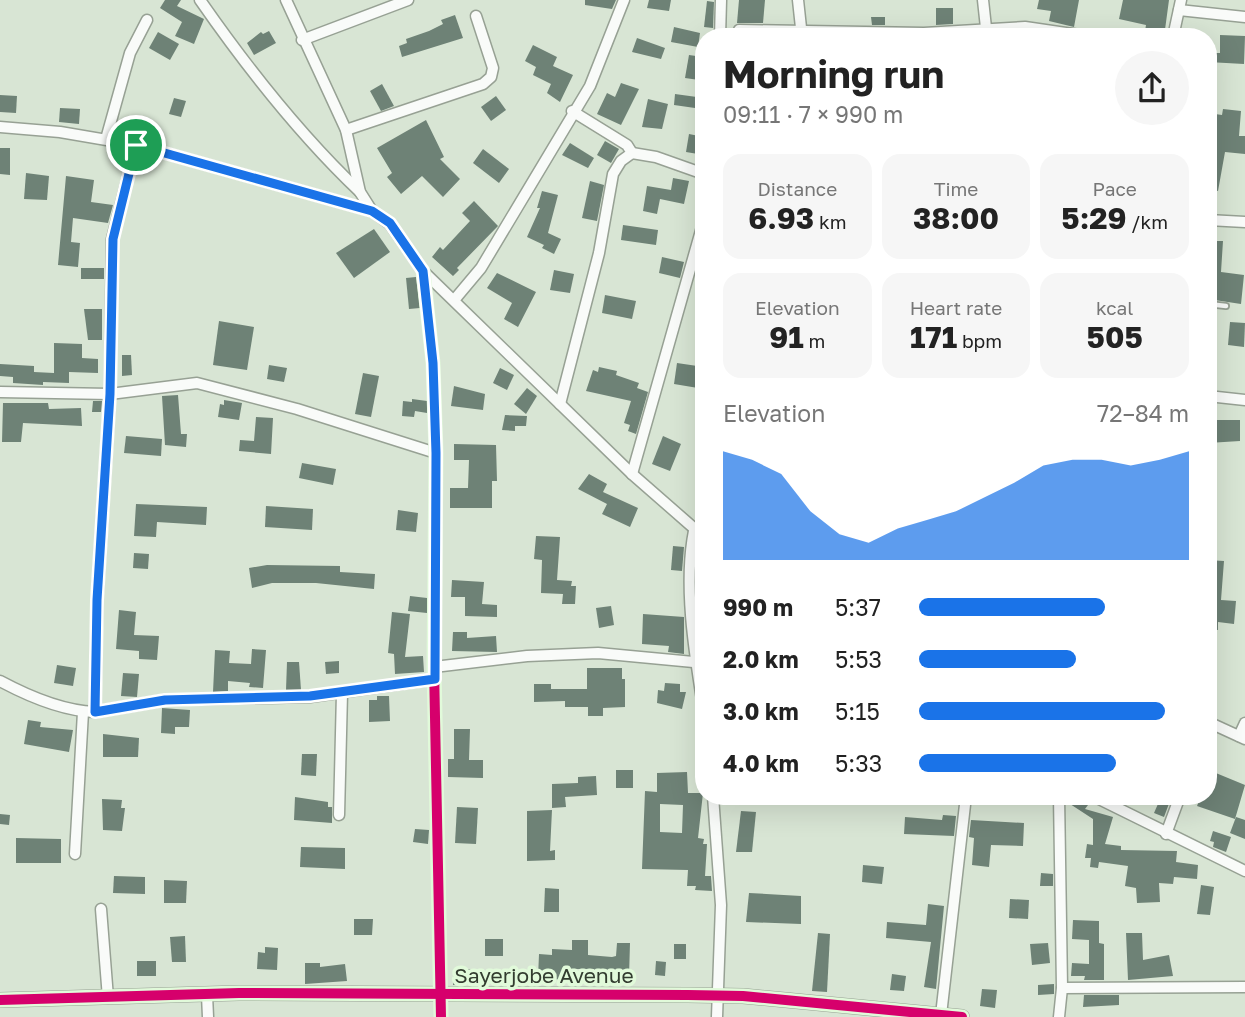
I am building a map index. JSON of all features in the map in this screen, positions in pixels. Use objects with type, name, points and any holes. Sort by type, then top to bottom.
[{"type":"street","points":[[200,0],[238,54],[314,149],[360,192],[372,211]]},
{"type":"street","points":[[286,0],[302,40],[346,130],[360,192]]},
{"type":"street","points":[[302,40],[408,0]]},
{"type":"street","points":[[455,299],[481,268],[572,111],[590,86],[624,0]]},
{"type":"street","points":[[720,28],[721,0]]},
{"type":"street","points":[[798,0],[801,28]]},
{"type":"street","points":[[983,0],[986,28]]},
{"type":"street","points":[[1175,28],[1180,5],[1245,17]]},
{"type":"street","points":[[346,130],[483,84],[491,77],[493,68],[475,16]]},
{"type":"street","points":[[106,139],[130,53],[147,20]]},
{"type":"street","points":[[572,111],[627,145],[632,153]]},
{"type":"street","points":[[0,127],[136,145],[372,211],[390,223],[423,271],[455,299],[632,474],[695,530]]},
{"type":"street","points":[[95,712],[97,600],[110,394],[113,239],[136,145]]},
{"type":"street","points":[[560,404],[599,253],[613,174],[621,161],[632,153],[656,157],[695,171]]},
{"type":"street","points":[[1217,220],[1245,222]]},
{"type":"street","points":[[632,474],[695,252]]},
{"type":"street","points":[[423,271],[433,363],[436,453],[434,667],[441,1017]]},
{"type":"street","points":[[0,392],[110,394],[197,383],[297,409],[436,453]]},
{"type":"street","points":[[1217,397],[1245,400]]},
{"type":"street","points":[[695,543],[690,554],[695,609]]},
{"type":"street","points":[[434,667],[527,656],[598,653],[695,663]]},
{"type":"street","points":[[0,681],[23,693],[83,712],[95,712],[165,700],[342,693],[435,679]]},
{"type":"street","points":[[339,815],[342,693]]},
{"type":"street","points":[[75,854],[83,712]]},
{"type":"street","points":[[1217,727],[1242,737],[1245,723]]},
{"type":"street","points":[[714,805],[722,905],[717,1017]]},
{"type":"street","points":[[942,1015],[965,805]]},
{"type":"street","points":[[1059,805],[1062,988],[1059,1017]]},
{"type":"street","points":[[1110,805],[1245,871]]},
{"type":"street","points":[[1166,834],[1177,805]]},
{"type":"street","points":[[101,909],[108,998]]},
{"type":"street","points":[[1062,988],[1221,990],[1245,987]]},
{"type":"street","points":[[207,995],[208,1017]]},
{"type":"street","name":"Sayerjobe Avenue","points":[[0,1000],[207,995],[717,996],[962,1017]]},
{"type":"lane","points":[[1217,304],[1226,306]]},
{"type":"building","points":[[165,0],[181,0],[177,6],[204,19],[194,44],[175,36],[182,22],[160,8]]},
{"type":"building","points":[[585,0],[616,0],[612,9],[585,5]]},
{"type":"building","points":[[649,0],[671,0],[669,11],[647,8]]},
{"type":"building","points":[[739,0],[765,0],[763,23],[737,23]]},
{"type":"building","points":[[1039,0],[1079,0],[1074,27],[1049,21],[1051,11],[1037,9]]},
{"type":"building","points":[[1123,0],[1169,0],[1165,28],[1146,28],[1146,25],[1119,19]]},
{"type":"building","points":[[707,1],[714,2],[713,28],[704,27]]},
{"type":"building","points":[[936,8],[953,8],[953,24],[936,25]]},
{"type":"building","points":[[455,15],[463,38],[402,57],[399,46],[407,43],[406,39],[429,31],[443,24],[441,20]]},
{"type":"building","points":[[871,17],[885,17],[885,25],[872,25]]},
{"type":"building","points":[[674,27],[695,32],[695,46],[671,42]]},
{"type":"building","points":[[269,31],[276,43],[254,55],[247,43],[261,32],[263,34]]},
{"type":"building","points":[[158,32],[179,44],[170,60],[149,48]]},
{"type":"building","points":[[1220,35],[1245,36],[1244,64],[1217,62],[1217,53],[1220,53]]},
{"type":"building","points":[[637,38],[665,48],[661,59],[632,52]]},
{"type":"building","points":[[533,45],[557,57],[553,66],[573,75],[560,102],[547,93],[551,84],[533,75],[536,67],[525,61]]},
{"type":"building","points":[[689,55],[695,56],[695,79],[685,78]]},
{"type":"building","points":[[621,83],[639,89],[621,125],[597,114],[607,93],[615,97]]},
{"type":"building","points":[[382,84],[394,106],[381,111],[370,91]]},
{"type":"building","points":[[675,94],[695,97],[695,108],[674,105]]},
{"type":"building","points":[[0,95],[17,96],[16,113],[0,112]]},
{"type":"building","points":[[496,96],[506,110],[491,121],[481,107]]},
{"type":"building","points":[[174,98],[186,101],[181,117],[169,114]]},
{"type":"building","points":[[648,99],[668,104],[662,129],[642,127]]},
{"type":"building","points":[[60,108],[80,109],[79,124],[59,122]]},
{"type":"building","points":[[1223,109],[1241,111],[1239,136],[1245,136],[1245,154],[1225,152],[1218,191],[1217,114],[1222,115]]},
{"type":"building","points":[[426,120],[444,157],[440,159],[460,179],[443,197],[422,176],[401,194],[387,177],[392,173],[377,148]]},
{"type":"building","points":[[689,134],[695,135],[695,154],[686,152]]},
{"type":"building","points":[[605,141],[619,149],[611,163],[597,155]]},
{"type":"building","points":[[570,143],[594,158],[588,168],[562,155]]},
{"type":"building","points":[[0,148],[10,148],[10,175],[0,174]]},
{"type":"building","points":[[483,149],[509,169],[499,183],[473,163]]},
{"type":"building","points":[[26,173],[49,176],[47,200],[24,199]]},
{"type":"building","points":[[66,176],[94,180],[91,202],[113,205],[108,223],[73,218],[71,242],[80,243],[78,267],[58,265]]},
{"type":"building","points":[[673,178],[689,181],[684,204],[660,199],[657,214],[643,211],[647,186],[671,190]]},
{"type":"building","points":[[590,181],[604,185],[597,221],[582,218]]},
{"type":"building","points":[[542,191],[558,195],[548,233],[561,239],[554,254],[542,248],[544,245],[527,237],[540,208],[537,208]]},
{"type":"building","points":[[474,201],[498,226],[457,268],[459,270],[453,276],[432,257],[440,247],[443,250],[470,221],[462,213]]},
{"type":"building","points":[[623,225],[658,230],[656,245],[621,240]]},
{"type":"building","points":[[374,229],[390,252],[354,278],[336,253]]},
{"type":"building","points":[[1217,241],[1223,241],[1221,272],[1244,275],[1241,304],[1217,300]]},
{"type":"building","points":[[662,257],[684,262],[680,278],[659,273]]},
{"type":"building","points":[[81,268],[104,268],[104,279],[81,279]]},
{"type":"building","points":[[554,270],[574,274],[570,293],[550,290]]},
{"type":"building","points":[[497,273],[536,292],[518,327],[504,319],[512,303],[487,288]]},
{"type":"building","points":[[416,277],[420,308],[409,309],[406,278]]},
{"type":"building","points":[[605,295],[636,301],[632,319],[602,313]]},
{"type":"building","points":[[84,309],[102,309],[102,340],[88,340]]},
{"type":"building","points":[[219,321],[254,327],[247,370],[213,365]]},
{"type":"building","points":[[1230,322],[1245,323],[1244,347],[1228,345]]},
{"type":"building","points":[[54,343],[82,344],[82,358],[98,359],[98,373],[69,372],[69,383],[43,382],[43,385],[13,383],[13,377],[0,376],[0,364],[34,366],[34,372],[54,373]]},
{"type":"building","points":[[122,355],[131,355],[132,375],[122,376]]},
{"type":"building","points":[[677,363],[695,366],[695,388],[674,384]]},
{"type":"building","points":[[269,365],[287,368],[284,382],[267,379]]},
{"type":"building","points":[[599,367],[617,371],[616,375],[639,383],[637,388],[648,392],[636,434],[628,431],[630,425],[624,423],[631,401],[586,391],[593,370],[598,372]]},
{"type":"building","points":[[500,368],[514,375],[507,390],[493,383]]},
{"type":"building","points":[[363,373],[379,376],[371,417],[355,414]]},
{"type":"building","points":[[454,386],[485,394],[483,410],[451,406]]},
{"type":"building","points":[[527,388],[537,396],[526,414],[514,404]]},
{"type":"building","points":[[178,395],[181,434],[187,434],[186,447],[165,445],[162,396]]},
{"type":"building","points":[[412,399],[427,401],[427,413],[415,411],[414,417],[402,416],[403,401],[412,402]]},
{"type":"building","points":[[224,400],[242,403],[239,420],[218,417],[220,404],[224,405]]},
{"type":"building","points":[[93,401],[102,401],[101,412],[92,412]]},
{"type":"building","points":[[3,403],[48,403],[49,409],[81,408],[82,426],[23,423],[21,442],[2,442]]},
{"type":"building","points":[[505,415],[527,416],[526,426],[515,426],[515,431],[502,430]]},
{"type":"building","points":[[256,417],[273,418],[271,454],[239,451],[240,440],[254,441]]},
{"type":"building","points":[[1217,420],[1240,420],[1240,441],[1217,442]]},
{"type":"building","points":[[126,436],[162,439],[161,456],[124,453]]},
{"type":"building","points":[[663,436],[681,444],[670,471],[652,464]]},
{"type":"building","points":[[454,444],[496,445],[497,481],[492,481],[492,508],[450,508],[450,488],[468,488],[469,460],[454,460]]},
{"type":"building","points":[[302,463],[336,469],[333,485],[299,478]]},
{"type":"building","points":[[589,474],[607,484],[603,492],[638,508],[630,527],[602,514],[607,504],[578,489]]},
{"type":"building","points":[[136,504],[207,507],[206,525],[157,522],[156,537],[134,536]]},
{"type":"building","points":[[266,506],[313,509],[312,530],[265,527]]},
{"type":"building","points":[[398,510],[418,513],[416,532],[396,530]]},
{"type":"building","points":[[536,536],[560,537],[557,580],[572,581],[571,586],[576,586],[575,604],[562,604],[563,594],[541,593],[542,560],[534,559]]},
{"type":"building","points":[[673,546],[684,547],[682,571],[671,570]]},
{"type":"building","points":[[134,553],[149,554],[148,569],[133,568]]},
{"type":"building","points":[[1217,561],[1224,561],[1221,600],[1236,601],[1234,624],[1218,622],[1218,630]]},
{"type":"building","points":[[267,565],[340,566],[340,572],[375,574],[374,589],[316,583],[272,583],[252,588],[249,568]]},
{"type":"building","points":[[452,580],[484,582],[482,604],[497,605],[497,617],[465,616],[465,597],[451,597]]},
{"type":"building","points":[[410,596],[427,598],[427,613],[408,611]]},
{"type":"building","points":[[611,606],[614,625],[599,628],[596,608]]},
{"type":"building","points":[[119,610],[136,612],[134,635],[159,636],[157,660],[139,659],[139,651],[116,649]]},
{"type":"building","points":[[392,612],[410,614],[405,657],[423,656],[424,672],[395,674],[394,654],[388,653]]},
{"type":"building","points":[[643,614],[684,617],[684,654],[668,652],[669,646],[642,644]]},
{"type":"building","points":[[453,632],[467,632],[467,638],[496,636],[497,652],[452,651]]},
{"type":"building","points":[[252,649],[266,650],[263,688],[249,687],[250,683],[228,681],[228,691],[213,692],[215,650],[230,651],[229,663],[251,664]]},
{"type":"building","points":[[339,661],[339,673],[326,674],[325,662]]},
{"type":"building","points":[[287,662],[299,662],[301,690],[286,690]]},
{"type":"building","points":[[57,665],[76,668],[73,686],[54,683]]},
{"type":"building","points":[[587,668],[622,668],[622,679],[625,679],[625,707],[603,708],[603,716],[588,716],[588,707],[565,707],[565,701],[534,702],[534,684],[551,684],[551,689],[587,689]]},
{"type":"building","points":[[123,673],[139,674],[137,697],[121,696]]},
{"type":"building","points":[[665,683],[680,684],[680,692],[686,692],[682,709],[657,703],[658,690],[664,691]]},
{"type":"building","points":[[377,696],[389,696],[390,721],[369,722],[369,700],[377,700]]},
{"type":"building","points":[[162,708],[190,710],[189,727],[175,727],[175,734],[161,733]]},
{"type":"building","points":[[28,720],[41,722],[40,727],[73,730],[69,752],[24,744]]},
{"type":"building","points":[[454,729],[470,729],[469,760],[483,760],[483,778],[448,777],[448,759],[454,759]]},
{"type":"building","points":[[103,734],[139,738],[138,757],[103,757]]},
{"type":"building","points":[[302,754],[317,754],[316,776],[301,775]]},
{"type":"building","points":[[616,770],[633,770],[633,788],[616,788]]},
{"type":"building","points":[[687,772],[688,793],[695,793],[695,805],[702,805],[698,838],[704,839],[703,844],[707,844],[705,876],[711,876],[712,891],[695,890],[696,886],[687,886],[688,870],[642,869],[645,791],[657,792],[657,773]],"holes":[[[660,804],[683,805],[682,833],[660,832]]]},
{"type":"building","points":[[1217,773],[1245,785],[1235,819],[1197,806],[1217,805]]},
{"type":"building","points":[[596,776],[597,795],[565,797],[566,807],[552,808],[552,784],[578,783],[578,777]]},
{"type":"building","points":[[295,797],[328,802],[328,807],[332,807],[332,823],[294,820]]},
{"type":"building","points":[[102,799],[122,800],[121,808],[125,808],[122,831],[103,830]]},
{"type":"building","points":[[1072,805],[1088,805],[1085,809],[1113,817],[1105,844],[1121,846],[1121,850],[1177,851],[1176,862],[1198,865],[1197,879],[1174,877],[1173,884],[1159,883],[1160,902],[1137,903],[1136,888],[1125,886],[1128,866],[1099,862],[1098,868],[1090,867],[1091,858],[1085,858],[1087,844],[1093,845],[1093,819]]},
{"type":"building","points":[[1158,805],[1168,805],[1164,817],[1154,813]]},
{"type":"building","points":[[457,807],[478,808],[476,844],[455,843]]},
{"type":"building","points":[[552,810],[550,851],[555,850],[555,860],[527,861],[527,811]]},
{"type":"building","points":[[741,811],[756,812],[752,852],[736,852]]},
{"type":"building","points":[[0,814],[10,815],[9,825],[0,824]]},
{"type":"building","points":[[943,815],[956,816],[954,836],[904,834],[905,817],[942,820]]},
{"type":"building","points":[[1236,817],[1245,820],[1245,839],[1230,833]]},
{"type":"building","points":[[971,820],[1024,823],[1023,846],[991,845],[989,867],[972,865],[974,838],[969,837]]},
{"type":"building","points":[[415,829],[429,830],[428,844],[413,842]]},
{"type":"building","points":[[1213,831],[1231,837],[1226,852],[1213,847],[1214,842],[1210,841]]},
{"type":"building","points":[[16,838],[61,839],[61,863],[16,863]]},
{"type":"building","points":[[301,847],[345,848],[345,869],[300,867]]},
{"type":"building","points":[[863,865],[884,867],[882,884],[862,882]]},
{"type":"building","points":[[1041,873],[1053,874],[1053,886],[1040,886]]},
{"type":"building","points":[[114,876],[145,877],[145,894],[113,893]]},
{"type":"building","points":[[164,880],[187,881],[186,903],[164,903]]},
{"type":"building","points":[[1201,885],[1214,887],[1210,915],[1197,914]]},
{"type":"building","points":[[545,888],[559,889],[559,912],[544,912]]},
{"type":"building","points":[[749,893],[801,896],[801,924],[746,922]]},
{"type":"building","points":[[1010,899],[1029,900],[1028,919],[1009,918]]},
{"type":"building","points":[[928,904],[944,906],[936,989],[924,987],[931,942],[886,938],[887,922],[926,925]]},
{"type":"building","points":[[354,919],[373,919],[372,935],[354,935]]},
{"type":"building","points":[[1073,920],[1099,921],[1099,943],[1104,944],[1104,980],[1084,980],[1085,976],[1071,976],[1072,963],[1089,964],[1089,940],[1072,939]]},
{"type":"building","points":[[818,933],[830,934],[827,992],[812,991]]},
{"type":"building","points":[[1126,933],[1142,933],[1143,960],[1169,955],[1173,976],[1128,980]]},
{"type":"building","points":[[185,936],[186,962],[172,962],[170,937]]},
{"type":"building","points":[[485,939],[503,939],[503,956],[485,956]]},
{"type":"building","points":[[572,940],[588,940],[588,955],[612,957],[616,956],[617,943],[630,943],[629,977],[593,974],[594,969],[567,969],[566,980],[538,978],[539,954],[552,955],[552,949],[572,950]]},
{"type":"building","points":[[1048,943],[1050,963],[1032,965],[1030,944]]},
{"type":"building","points":[[674,944],[686,944],[686,959],[674,959]]},
{"type":"building","points":[[265,947],[278,948],[277,970],[257,969],[258,952],[265,953]]},
{"type":"building","points":[[137,961],[156,961],[156,976],[137,976]]},
{"type":"building","points":[[656,961],[666,962],[665,976],[655,975]]},
{"type":"building","points":[[305,963],[320,963],[320,967],[345,964],[347,981],[305,984]]},
{"type":"building","points":[[475,969],[476,984],[453,985],[453,970]]},
{"type":"building","points":[[892,974],[906,976],[904,991],[890,990]]},
{"type":"building","points":[[1054,984],[1054,994],[1038,995],[1038,985]]},
{"type":"building","points":[[982,989],[997,990],[995,1008],[980,1006]]},
{"type":"building","points":[[1084,995],[1119,995],[1119,1005],[1083,1007]]},
{"type":"cycle path","points":[[423,271],[433,363],[436,453],[434,667],[441,1017]]},
{"type":"cycle path","points":[[0,1000],[239,993],[688,995],[743,996],[962,1017]]},
{"type":"route","points":[[136,145],[372,211],[390,223],[423,271],[433,363],[436,453],[435,679],[310,696],[165,700],[95,712],[97,600],[110,394],[113,239],[136,145]]}]
